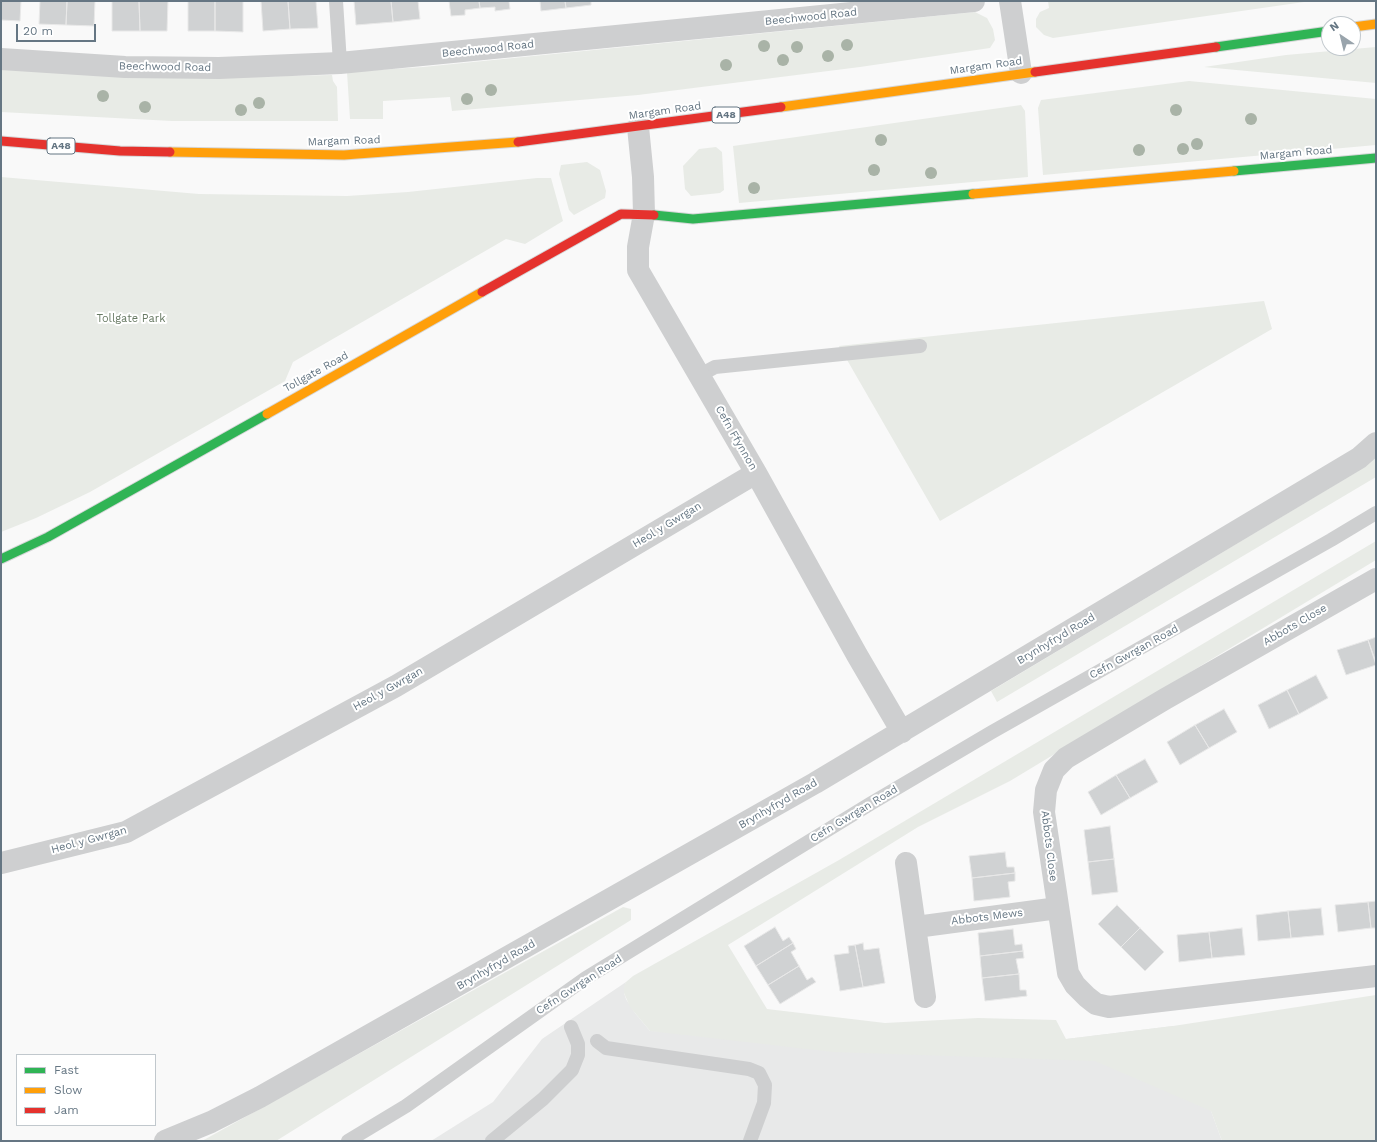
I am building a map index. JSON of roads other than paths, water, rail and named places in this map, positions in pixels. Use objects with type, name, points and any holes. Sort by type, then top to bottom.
[{"type":"street","name":"Beechwood Road","points":[[1,59],[125,67],[219,68],[340,63],[974,1]]},
{"type":"street","points":[[1010,1],[1021,73]]},
{"type":"street","points":[[1361,27],[1376,24]]},
{"type":"street","name":"Margam Road","points":[[1,141],[120,151],[344,155],[550,140],[1321,32]]},
{"type":"street","name":"Cefn Ffynnon","points":[[638,127],[643,177],[644,214],[638,247],[638,270],[700,375],[857,655],[902,732]]},
{"type":"street","name":"Margam Road","points":[[644,214],[693,219],[1376,158]]},
{"type":"street","name":"Tollgate Road","points":[[1,559],[48,537],[621,214],[644,214]]},
{"type":"street","name":"Brynhyfryd Road","points":[[165,1141],[211,1122],[286,1083],[902,732],[1359,458],[1376,443]]},
{"type":"street","name":"Heol y Gwrgan","points":[[1,863],[126,832],[396,686],[756,473]]},
{"type":"street","name":"Abbots Close","points":[[1376,579],[1165,698],[1075,752],[1054,770],[1046,790],[1044,812],[1068,973],[1075,985],[1096,1004],[1109,1007],[1376,976]]},
{"type":"street","points":[[906,863],[926,997]]},
{"type":"street","name":"Abbots Mews","points":[[916,927],[1058,908]]},
{"type":"lane","points":[[336,1],[340,63]]},
{"type":"lane","points":[[700,375],[715,367],[920,346]]},
{"type":"lane","name":"Cefn Gwrgan Road","points":[[348,1141],[406,1106],[586,978],[870,804],[992,732],[1376,513]]},
{"type":"lane","points":[[492,1141],[543,1099],[572,1070],[578,1055],[578,1044],[572,1027]]},
{"type":"lane","points":[[597,1041],[606,1048],[749,1069],[759,1074],[765,1085],[764,1103],[750,1141]]},
{"type":"park label","name":"Tollgate Park","points":[[131,319]]}]
